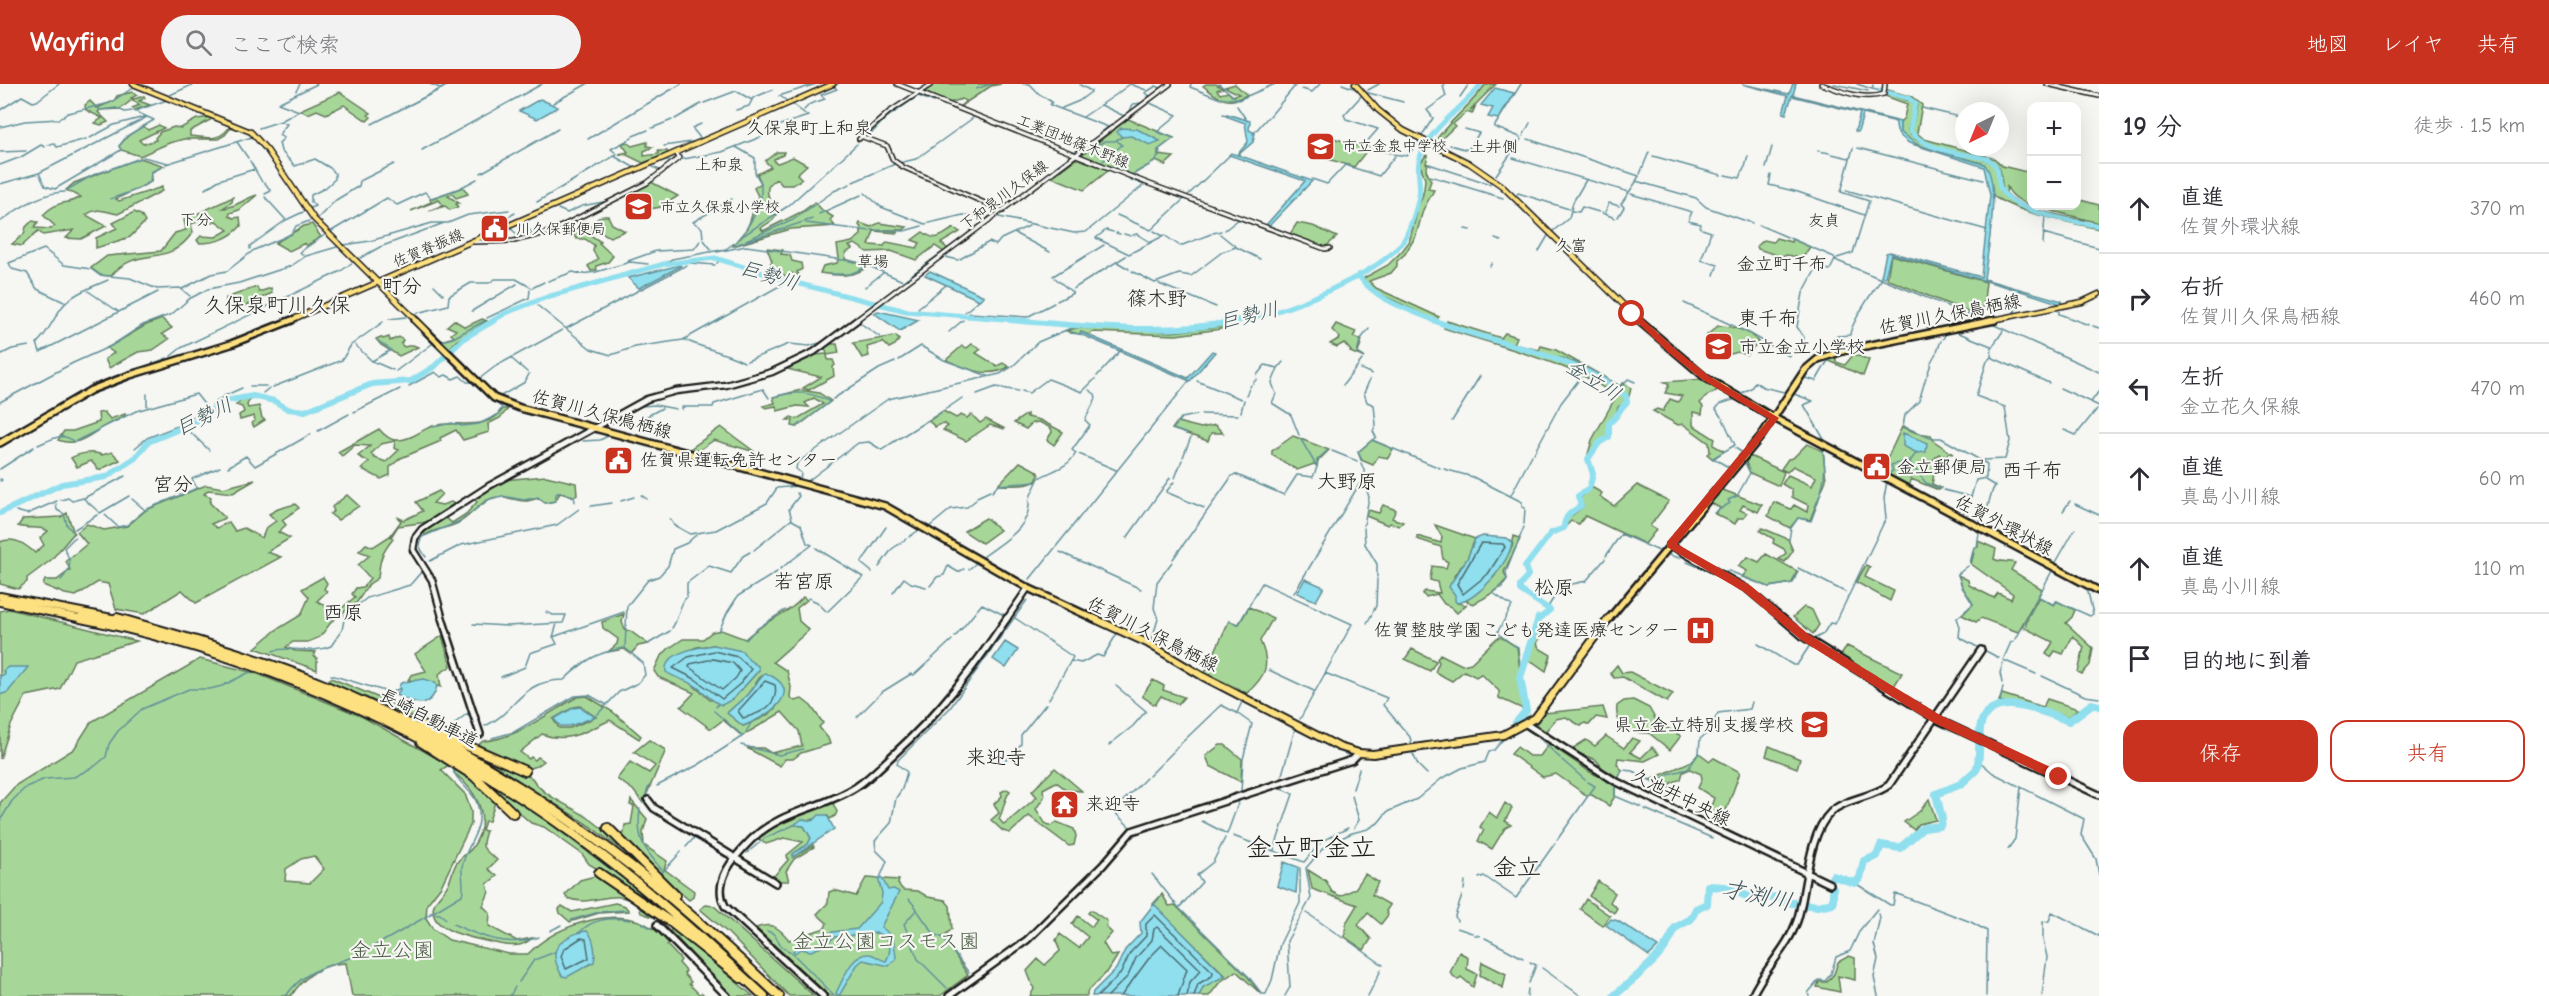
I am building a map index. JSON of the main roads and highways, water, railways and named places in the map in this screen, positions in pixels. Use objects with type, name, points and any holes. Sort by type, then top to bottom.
[{"type":"highway","name":"長崎自動車道","points":[[0,596],[76,609],[169,631],[285,669],[355,698],[436,737],[544,802],[636,868],[709,930],[779,996]]},
{"type":"highway","name":"長崎自動車道","points":[[0,602],[99,620],[165,637],[254,665],[328,694],[391,723],[489,777],[581,838],[664,903],[763,996]]},
{"type":"highway","points":[[355,698],[525,771]]},
{"type":"highway","points":[[391,723],[474,776],[513,813]]},
{"type":"highway","points":[[608,828],[709,930]]},
{"type":"highway","points":[[599,873],[638,896],[677,925],[763,996]]},
{"type":"main road","points":[[133,84],[251,132],[260,141],[304,207],[377,282]]},
{"type":"main road","name":"佐賀脊振線","points":[[0,443],[38,423],[76,398],[118,378],[232,344],[473,242],[833,84]]},
{"type":"main road","name":"佐賀外環状線","points":[[1354,84],[1388,119],[1422,140],[1481,170],[1502,186],[1683,361],[1706,378],[1774,418],[2099,591]]},
{"type":"main road","name":"佐賀川久保鳥栖線","points":[[377,282],[494,398],[520,408],[596,429],[858,497],[896,511],[946,543],[1028,588],[1147,643],[1202,676],[1339,747],[1359,753],[1397,751],[1503,735],[1526,724],[1540,712],[1625,597],[1774,418],[1805,370],[1825,356],[2082,302],[2099,294]]},
{"type":"water","points":[[1742,84],[1789,94],[1793,84],[1796,84],[1793,95],[1900,122],[1900,132],[1918,145],[1984,164],[1992,185],[1993,201],[1984,279],[2062,301],[2061,304],[2018,290],[2015,313],[2013,310],[2014,289],[1891,254],[1885,277],[1881,277],[1886,253],[1890,252],[1981,277],[1990,195],[1984,167],[1909,143],[1900,135],[1893,121],[1863,114],[1858,132],[1855,131],[1860,113],[1792,96],[1786,114],[1783,113],[1788,96]]},
{"type":"water","points":[[1495,88],[1514,93],[1498,119],[1488,117],[1493,108],[1481,105]]},
{"type":"water","points":[[540,99],[558,107],[537,119],[519,111]]},
{"type":"water","points":[[1227,114],[1250,121],[1249,130],[1255,133],[1253,142],[1238,155],[1312,181],[1269,226],[1266,225],[1305,181],[1229,155],[1231,153],[1237,155],[1248,142],[1245,123],[1226,116]]},
{"type":"water","points":[[1121,128],[1137,129],[1160,141],[1150,145],[1131,136],[1122,137],[1117,132]]},
{"type":"water","points":[[680,265],[639,288],[628,278]]},
{"type":"water","points":[[930,271],[984,296],[979,300],[925,275]]},
{"type":"water","points":[[878,311],[919,320],[900,331],[874,313]]},
{"type":"water","points":[[1081,332],[1188,378],[1212,351],[1215,352],[1190,381],[1080,334]]},
{"type":"water","points":[[1903,433],[1927,443],[1926,452],[1917,453],[1903,446]]},
{"type":"water","points":[[1483,536],[1507,538],[1512,542],[1510,551],[1499,570],[1483,588],[1474,596],[1457,603],[1449,587],[1467,559],[1475,539]]},
{"type":"water","points":[[1305,579],[1324,587],[1316,601],[1297,593]]},
{"type":"water","points":[[1005,642],[1018,650],[1006,668],[993,659]]},
{"type":"water","points":[[714,645],[742,651],[758,666],[759,670],[733,699],[722,705],[694,685],[666,672],[667,665],[676,655]]},
{"type":"water","points":[[8,667],[28,667],[8,692],[0,695],[0,676],[5,674],[3,671]]},
{"type":"water","points":[[765,673],[778,680],[784,688],[784,696],[762,717],[743,726],[727,713],[747,695]]},
{"type":"water","points":[[423,679],[434,682],[437,686],[434,694],[426,702],[415,702],[396,695],[401,683]]},
{"type":"water","points":[[580,707],[595,717],[570,726],[560,726],[554,719],[573,708]]},
{"type":"water","points":[[819,815],[827,815],[834,829],[793,857],[793,854],[808,844],[811,838],[804,826],[794,825],[802,819],[813,821]]},
{"type":"water","points":[[1284,862],[1298,867],[1296,893],[1277,886]]},
{"type":"water","points":[[878,878],[882,878],[888,890],[894,889],[899,892],[881,927],[893,941],[896,959],[889,966],[863,960],[857,965],[839,996],[836,993],[841,982],[848,969],[858,958],[869,954],[886,961],[890,949],[885,938],[877,933],[834,937],[826,945],[811,951],[800,949],[795,953],[793,951],[797,947],[821,943],[832,932],[857,929],[881,902],[882,893]]},
{"type":"water","points":[[1154,904],[1225,976],[1203,987],[1199,996],[1092,996],[1093,992],[1116,969],[1125,950],[1141,933],[1140,922]]},
{"type":"water","points":[[1611,919],[1618,921],[1658,947],[1649,956],[1606,925]]},
{"type":"water","points":[[587,931],[594,945],[594,962],[567,977],[562,976],[555,959],[557,947],[571,936]]},
{"type":"waterway","points":[[0,110],[22,96],[33,102],[37,101],[59,84]]},
{"type":"waterway","points":[[170,95],[194,84]]},
{"type":"waterway","points":[[296,91],[300,84]]},
{"type":"waterway","points":[[259,128],[281,121],[299,111],[278,103],[317,84]]},
{"type":"waterway","points":[[430,84],[440,88]]},
{"type":"waterway","points":[[450,84],[441,89],[372,124],[450,84]]},
{"type":"waterway","points":[[422,150],[542,84]]},
{"type":"waterway","points":[[553,103],[587,84]]},
{"type":"waterway","points":[[676,87],[681,84]]},
{"type":"waterway","points":[[779,96],[816,84]]},
{"type":"waterway","points":[[804,110],[810,104],[825,99],[821,95],[837,89],[833,86],[838,84]]},
{"type":"waterway","points":[[976,89],[991,84]]},
{"type":"waterway","points":[[1023,84],[1030,84],[1039,94],[1052,102],[1050,105],[1108,127],[1099,134]]},
{"type":"waterway","points":[[1118,93],[1130,84],[1146,90]]},
{"type":"waterway","points":[[1191,84],[1190,87],[1218,98],[1236,99]]},
{"type":"waterway","points":[[1219,84],[1238,100],[1275,84]]},
{"type":"waterway","points":[[1270,116],[1295,86],[1291,84]]},
{"type":"waterway","points":[[1302,89],[1312,92],[1320,84]]},
{"type":"waterway","points":[[1342,84],[1356,89]]},
{"type":"waterway","points":[[1368,90],[1379,84]]},
{"type":"waterway","points":[[1421,137],[1433,118],[1427,110],[1446,96],[1443,86],[1445,84]]},
{"type":"waterway","points":[[1460,97],[1469,84]]},
{"type":"waterway","name":"巨勢川","points":[[1358,275],[1385,259],[1406,236],[1418,202],[1420,191],[1418,168],[1424,148],[1436,130],[1481,84]]},
{"type":"waterway","points":[[1520,137],[1494,127],[1521,84]]},
{"type":"waterway","points":[[1834,84],[1868,91]]},
{"type":"waterway","points":[[1857,84],[1872,89]]},
{"type":"waterway","points":[[1080,85],[1091,91]]},
{"type":"waterway","points":[[1872,89],[1873,85]]},
{"type":"waterway","points":[[1101,105],[1124,116],[1133,104],[1142,103],[1150,96],[1145,93],[1156,86],[1161,88]]},
{"type":"waterway","points":[[0,127],[25,121],[59,119],[68,113],[110,103],[134,87]]},
{"type":"waterway","points":[[588,139],[674,88]]},
{"type":"waterway","points":[[1872,89],[1881,91]]},
{"type":"waterway","points":[[752,100],[772,90]]},
{"type":"waterway","points":[[704,103],[736,91],[752,100]]},
{"type":"waterway","points":[[1881,91],[1908,98],[1915,103],[1910,131],[1917,138],[1936,148],[1988,159],[1993,163],[1998,171],[2000,187],[2009,199],[2047,215],[2099,226]]},
{"type":"waterway","points":[[1062,108],[1079,101],[1091,92]]},
{"type":"waterway","points":[[1365,92],[1403,102]]},
{"type":"waterway","points":[[1083,117],[1117,94]]},
{"type":"waterway","points":[[1362,95],[1344,115],[1346,119],[1378,129],[1364,145],[1390,153]]},
{"type":"waterway","points":[[780,96],[787,101]]},
{"type":"waterway","points":[[870,135],[885,119],[918,96],[934,102]]},
{"type":"waterway","points":[[942,99],[950,103]]},
{"type":"waterway","points":[[135,111],[167,100]]},
{"type":"waterway","points":[[736,110],[749,106],[752,100]]},
{"type":"waterway","points":[[1132,175],[1156,161],[1160,151],[1158,150],[1174,138],[1157,132],[1177,115],[1150,103]]},
{"type":"waterway","points":[[675,119],[701,104]]},
{"type":"waterway","points":[[678,160],[722,152],[766,135],[771,128],[808,116],[792,104]]},
{"type":"waterway","points":[[1237,106],[1247,121]]},
{"type":"waterway","points":[[961,107],[968,110]]},
{"type":"waterway","points":[[98,108],[100,110],[116,108],[125,112],[132,111]]},
{"type":"waterway","points":[[1922,108],[1955,116]]},
{"type":"waterway","points":[[39,173],[45,186],[55,189],[121,150],[119,146],[127,136],[154,120],[134,111]]},
{"type":"waterway","points":[[972,112],[979,114]]},
{"type":"waterway","points":[[1223,114],[1227,115]]},
{"type":"waterway","points":[[90,138],[114,125],[144,117]]},
{"type":"waterway","points":[[39,173],[147,117]]},
{"type":"waterway","points":[[1253,134],[1268,117]]},
{"type":"waterway","points":[[899,163],[916,159],[973,118]]},
{"type":"waterway","points":[[652,128],[672,120]]},
{"type":"waterway","points":[[280,133],[287,124],[282,122]]},
{"type":"waterway","points":[[1523,136],[1530,123]]},
{"type":"waterway","points":[[701,124],[692,128],[701,139]]},
{"type":"waterway","points":[[481,173],[558,129]]},
{"type":"waterway","points":[[1450,145],[1468,150],[1479,133],[1465,129]]},
{"type":"waterway","points":[[633,136],[648,130]]},
{"type":"waterway","points":[[279,135],[284,138],[279,143],[281,151],[295,166],[315,159],[330,168]]},
{"type":"waterway","points":[[166,164],[252,137]]},
{"type":"waterway","points":[[1087,144],[1097,137]]},
{"type":"waterway","points":[[1103,161],[1122,145],[1116,140],[1122,137]]},
{"type":"waterway","points":[[615,155],[617,154],[611,149],[632,138]]},
{"type":"waterway","points":[[48,145],[54,143],[57,147],[86,139]]},
{"type":"waterway","points":[[1496,175],[1521,139]]},
{"type":"waterway","points":[[1528,139],[1639,176],[1636,181],[1696,198],[1706,207],[1752,223]]},
{"type":"waterway","points":[[664,146],[698,141]]},
{"type":"waterway","points":[[1094,147],[1105,141],[1115,141]]},
{"type":"waterway","points":[[1393,154],[1407,156],[1419,141]]},
{"type":"waterway","points":[[237,142],[248,158]]},
{"type":"waterway","points":[[831,168],[857,144]]},
{"type":"waterway","points":[[0,165],[21,157],[41,145],[45,147]]},
{"type":"waterway","points":[[1075,151],[1083,146]]},
{"type":"waterway","points":[[736,147],[755,158],[755,173],[761,183],[761,204],[742,236]]},
{"type":"waterway","points":[[1766,168],[1772,147]]},
{"type":"waterway","points":[[1837,258],[1853,253],[1869,201],[1841,192],[1853,148]]},
{"type":"waterway","points":[[1858,148],[1983,180]]},
{"type":"waterway","points":[[0,152],[26,151]]},
{"type":"waterway","points":[[1818,151],[1830,153]]},
{"type":"waterway","points":[[1640,174],[1649,152]]},
{"type":"waterway","points":[[1832,154],[1849,158]]},
{"type":"waterway","points":[[1187,196],[1230,155]]},
{"type":"waterway","points":[[537,202],[614,156],[635,168]]},
{"type":"waterway","points":[[1055,167],[1070,156]]},
{"type":"waterway","points":[[1312,179],[1327,184],[1345,165],[1379,176],[1395,156]]},
{"type":"waterway","points":[[1653,156],[1721,175]]},
{"type":"waterway","points":[[1745,167],[1748,156]]},
{"type":"waterway","points":[[143,157],[168,163]]},
{"type":"waterway","points":[[67,190],[93,175],[141,158]]},
{"type":"waterway","points":[[1513,158],[1629,192]]},
{"type":"waterway","points":[[250,161],[255,169]]},
{"type":"waterway","points":[[665,161],[673,161]]},
{"type":"waterway","points":[[318,218],[336,200],[359,186],[360,181],[394,164]]},
{"type":"waterway","points":[[853,182],[895,164]]},
{"type":"waterway","points":[[1429,164],[1490,184],[1492,180]]},
{"type":"waterway","points":[[110,199],[136,190],[150,182],[151,172],[163,166]]},
{"type":"waterway","points":[[653,167],[661,171]]},
{"type":"waterway","points":[[1725,175],[1740,178],[1744,168]]},
{"type":"waterway","points":[[205,189],[219,180],[255,169]]},
{"type":"waterway","points":[[255,169],[262,182]]},
{"type":"waterway","points":[[309,209],[315,206],[311,202],[311,195],[325,188],[335,179],[335,173],[331,169]]},
{"type":"waterway","points":[[742,236],[788,206],[829,169]]},
{"type":"waterway","points":[[0,184],[39,173]]},
{"type":"waterway","points":[[1771,175],[1769,185],[1798,192],[1864,215]]},
{"type":"waterway","points":[[1430,176],[1503,198]]},
{"type":"waterway","points":[[330,232],[387,198],[397,205],[425,192],[431,198],[458,189],[477,179]]},
{"type":"waterway","points":[[999,217],[1074,233],[1086,232],[1144,185],[1129,179]]},
{"type":"waterway","points":[[1553,231],[1569,218],[1573,202],[1586,180]]},
{"type":"waterway","points":[[1618,217],[1624,207],[1621,204],[1636,182]]},
{"type":"waterway","points":[[265,183],[271,191],[265,194]]},
{"type":"waterway","points":[[746,240],[793,220],[834,191],[850,184]]},
{"type":"waterway","points":[[1846,190],[1987,230]]},
{"type":"waterway","points":[[0,222],[22,206],[39,198],[65,192]]},
{"type":"waterway","points":[[865,193],[881,207],[925,224],[963,215],[989,217],[998,211]]},
{"type":"waterway","points":[[1517,195],[1518,193],[1569,209]]},
{"type":"waterway","points":[[612,199],[621,194]]},
{"type":"waterway","points":[[1631,194],[1692,212],[1688,221],[1701,224],[1700,228]]},
{"type":"waterway","points":[[819,214],[861,195]]},
{"type":"waterway","points":[[1010,202],[1019,195]]},
{"type":"waterway","points":[[265,197],[285,219]]},
{"type":"waterway","points":[[703,238],[702,228],[693,222],[732,199]]},
{"type":"waterway","points":[[1117,215],[1151,230],[1184,199]]},
{"type":"waterway","points":[[558,209],[567,213],[582,206],[608,201]]},
{"type":"waterway","points":[[1605,212],[1609,203],[1619,206]]},
{"type":"waterway","points":[[1572,211],[1579,212],[1582,207],[1599,212]]},
{"type":"waterway","points":[[444,223],[468,215],[509,210]]},
{"type":"waterway","points":[[250,249],[250,246],[286,220],[303,212]]},
{"type":"waterway","points":[[506,225],[501,221],[515,213]]},
{"type":"waterway","points":[[1602,213],[1615,218]]},
{"type":"waterway","points":[[2044,233],[2045,215]]},
{"type":"waterway","points":[[735,245],[812,219]]},
{"type":"waterway","points":[[1225,230],[1239,219]]},
{"type":"waterway","points":[[182,289],[211,274],[227,271],[254,250],[292,234],[296,226],[312,220]]},
{"type":"waterway","points":[[1242,220],[1253,224]]},
{"type":"waterway","points":[[344,245],[370,241],[432,223],[444,223]]},
{"type":"waterway","points":[[360,258],[380,247],[444,223]]},
{"type":"waterway","points":[[806,223],[870,231]]},
{"type":"waterway","points":[[1759,225],[1834,257],[1835,260]]},
{"type":"waterway","points":[[872,230],[904,231],[922,226]]},
{"type":"waterway","points":[[960,259],[989,242],[996,245],[1001,239],[1029,226]]},
{"type":"waterway","points":[[510,228],[518,235],[530,230],[534,234]]},
{"type":"waterway","points":[[1465,229],[1470,230]]},
{"type":"waterway","points":[[1702,229],[1711,232],[1709,237]]},
{"type":"waterway","points":[[1113,232],[1106,230],[1096,238],[1129,254],[1163,236],[1154,231]]},
{"type":"waterway","points":[[1213,233],[1221,231]]},
{"type":"waterway","points":[[1014,233],[1050,252]]},
{"type":"waterway","points":[[1116,233],[1120,234]]},
{"type":"waterway","points":[[2043,244],[2044,233]]},
{"type":"waterway","points":[[2044,233],[2099,248]]},
{"type":"waterway","points":[[303,255],[300,252],[326,234]]},
{"type":"waterway","points":[[1124,234],[1131,236]]},
{"type":"waterway","points":[[1133,235],[1137,234],[1150,242]]},
{"type":"waterway","points":[[1164,235],[1180,246],[1211,234]]},
{"type":"waterway","points":[[1220,234],[1236,247]]},
{"type":"waterway","points":[[1539,251],[1549,234]]},
{"type":"waterway","points":[[664,264],[672,259],[726,249],[742,236]]},
{"type":"waterway","points":[[1709,238],[1701,260],[1718,265]]},
{"type":"waterway","points":[[1495,239],[1501,241]]},
{"type":"waterway","points":[[704,240],[711,249]]},
{"type":"waterway","points":[[628,261],[656,251],[694,249],[700,241]]},
{"type":"waterway","points":[[1053,276],[1104,245]]},
{"type":"waterway","points":[[717,252],[746,246],[857,262],[863,268]]},
{"type":"waterway","points":[[0,402],[73,363],[111,346],[143,325],[172,314],[189,299],[208,289],[239,283],[291,266],[306,256],[337,247]]},
{"type":"waterway","points":[[1205,265],[1222,252],[1236,247]]},
{"type":"waterway","points":[[1236,247],[1260,259]]},
{"type":"waterway","points":[[64,302],[37,289],[27,273],[12,269],[9,263],[44,249],[64,265],[91,269],[99,275],[130,278],[157,289],[180,288],[190,296]]},
{"type":"waterway","points":[[863,268],[869,266],[903,281],[941,253]]},
{"type":"waterway","points":[[1073,289],[1126,256]]},
{"type":"waterway","points":[[946,257],[958,260]]},
{"type":"waterway","name":"巨勢川","points":[[492,321],[547,297],[664,264],[715,258],[788,281],[906,311],[1028,321]]},
{"type":"waterway","name":"巨勢川","points":[[717,263],[720,260]]},
{"type":"waterway","points":[[1684,303],[1749,333],[1789,356],[1804,342],[1804,337],[1797,327],[1803,293],[1817,267],[1830,270],[1835,260]]},
{"type":"waterway","points":[[1835,260],[1981,320]]},
{"type":"waterway","points":[[171,356],[181,348],[341,271],[353,262]]},
{"type":"waterway","points":[[548,281],[573,272],[581,274],[596,272],[630,262],[648,264]]},
{"type":"waterway","points":[[1117,262],[1129,269]]},
{"type":"waterway","points":[[690,263],[715,265]]},
{"type":"waterway","points":[[567,328],[687,265]]},
{"type":"waterway","points":[[1132,271],[1155,283],[1179,274],[1191,276],[1203,267]]},
{"type":"waterway","points":[[1714,275],[1717,267]]},
{"type":"waterway","points":[[829,274],[850,274],[863,268]]},
{"type":"waterway","points":[[865,287],[883,273]]},
{"type":"waterway","name":"巨勢川","points":[[1233,321],[1278,311],[1328,291],[1358,275]]},
{"type":"waterway","name":"金立川","points":[[1358,275],[1365,284],[1383,298],[1436,321]]},
{"type":"waterway","points":[[1055,278],[1073,293],[1057,301]]},
{"type":"waterway","points":[[414,314],[448,305],[449,296],[471,283],[489,283],[495,279],[516,279],[532,288],[544,282]]},
{"type":"waterway","points":[[108,280],[83,291],[66,302],[37,343],[40,352],[119,312]]},
{"type":"waterway","points":[[1837,348],[1837,336],[1850,335],[1858,316],[1881,280]]},
{"type":"waterway","points":[[472,311],[517,284]]},
{"type":"waterway","points":[[538,306],[591,349],[611,355],[635,347],[683,340],[783,284]]},
{"type":"waterway","points":[[1159,284],[1216,307]]},
{"type":"waterway","points":[[434,285],[443,294]]},
{"type":"waterway","points":[[918,308],[946,285]]},
{"type":"waterway","points":[[487,318],[529,298],[530,290]]},
{"type":"waterway","points":[[88,291],[119,312]]},
{"type":"waterway","points":[[119,312],[158,292]]},
{"type":"waterway","points":[[965,312],[979,300]]},
{"type":"waterway","name":"巨勢川","points":[[969,313],[1027,317],[1054,303]]},
{"type":"waterway","points":[[852,320],[870,307]]},
{"type":"waterway","points":[[2059,311],[2059,314],[2089,325]]},
{"type":"waterway","points":[[389,319],[406,317]]},
{"type":"waterway","name":"巨勢川","points":[[0,513],[62,484],[106,477],[135,458],[148,442],[193,423],[225,401],[253,396],[274,401],[288,409],[305,411],[372,384],[411,381],[435,366],[464,338],[495,320]]},
{"type":"waterway","points":[[949,332],[963,320]]},
{"type":"waterway","name":"巨勢川","points":[[1010,320],[1125,329],[1183,328],[1240,320]]},
{"type":"waterway","name":"金立川","points":[[1433,320],[1557,359],[1604,381],[1626,396],[1627,402],[1609,423],[1609,437],[1599,443],[1588,459],[1593,474],[1589,489],[1578,496],[1581,506],[1567,517],[1564,528],[1551,533],[1525,567],[1528,575],[1520,586],[1520,590],[1550,610],[1538,620]]},
{"type":"waterway","points":[[442,341],[453,338],[484,321]]},
{"type":"waterway","points":[[273,387],[342,360],[351,345],[383,322]]},
{"type":"waterway","points":[[747,361],[789,344],[809,346],[823,342],[850,322]]},
{"type":"waterway","points":[[860,323],[880,337]]},
{"type":"waterway","points":[[1992,324],[2099,372]]},
{"type":"waterway","points":[[800,481],[801,473],[796,469],[797,463],[888,399],[1000,374],[1013,366],[1038,342],[1078,325]]},
{"type":"waterway","points":[[2093,326],[2099,328]]},
{"type":"waterway","points":[[1364,357],[1357,353],[1360,340],[1369,329]]},
{"type":"waterway","points":[[479,379],[496,366],[562,330]]},
{"type":"waterway","points":[[1954,331],[1991,346]]},
{"type":"waterway","points":[[1991,357],[1992,347],[2003,331]]},
{"type":"waterway","points":[[1943,339],[1946,333],[1950,332]]},
{"type":"waterway","points":[[1069,333],[1081,334]]},
{"type":"waterway","points":[[372,361],[391,350],[377,340]]},
{"type":"waterway","points":[[685,340],[744,362]]},
{"type":"waterway","points":[[1937,351],[1941,341]]},
{"type":"waterway","points":[[396,371],[432,344]]},
{"type":"waterway","points":[[355,345],[372,361]]},
{"type":"waterway","points":[[0,355],[12,349],[29,346]]},
{"type":"waterway","points":[[899,360],[921,346],[944,360],[988,376]]},
{"type":"waterway","points":[[1097,376],[1121,350]]},
{"type":"waterway","points":[[1931,362],[1936,353]]},
{"type":"waterway","points":[[1825,441],[1804,405],[1813,401],[1794,394],[1805,378],[1816,381],[1827,362],[1835,357]]},
{"type":"waterway","points":[[1983,460],[2005,459],[2010,441],[2005,407],[1976,396],[1987,361],[1991,357]]},
{"type":"waterway","points":[[1991,357],[2049,383]]},
{"type":"waterway","points":[[121,376],[167,358]]},
{"type":"waterway","points":[[512,359],[527,372]]},
{"type":"waterway","points":[[1343,385],[1362,360]]},
{"type":"waterway","points":[[372,361],[393,370]]},
{"type":"waterway","points":[[1573,361],[1621,387],[1628,379],[1635,382]]},
{"type":"waterway","points":[[833,399],[879,369],[895,362]]},
{"type":"waterway","points":[[1278,368],[1283,362]]},
{"type":"waterway","points":[[1927,375],[1931,364]]},
{"type":"waterway","points":[[1257,375],[1265,365],[1278,368]]},
{"type":"waterway","points":[[1278,368],[1272,383],[1276,394],[1272,403],[1291,415],[1299,435]]},
{"type":"waterway","points":[[1361,369],[1372,374]]},
{"type":"waterway","points":[[409,386],[435,372],[441,377],[446,375],[453,379],[460,376],[467,382],[471,382],[502,408],[497,415],[479,424],[462,426],[452,423],[433,427]]},
{"type":"waterway","name":"金立川","points":[[1583,375],[1586,372]]},
{"type":"waterway","points":[[499,397],[525,382],[529,374]]},
{"type":"waterway","points":[[1452,421],[1480,376]]},
{"type":"waterway","points":[[1534,453],[1561,403],[1581,377]]},
{"type":"waterway","points":[[1926,377],[1919,401],[1905,415],[1903,426],[1930,438],[1941,438],[1987,464],[1986,478],[1976,480],[1971,497],[1944,490]]},
{"type":"waterway","points":[[1022,391],[1029,393],[1048,379],[1082,392],[1095,379]]},
{"type":"waterway","points":[[1253,383],[1257,379]]},
{"type":"waterway","points":[[1370,379],[1364,393],[1367,402],[1374,405],[1376,425],[1373,431],[1376,437],[1372,440]]},
{"type":"waterway","points":[[1030,579],[1189,381]]},
{"type":"waterway","points":[[1197,381],[1241,399]]},
{"type":"waterway","points":[[1740,394],[1751,388],[1755,382],[1763,387],[1784,392]]},
{"type":"waterway","points":[[1246,395],[1251,385]]},
{"type":"waterway","points":[[250,386],[266,386]]},
{"type":"waterway","points":[[977,394],[996,387],[1018,391]]},
{"type":"waterway","points":[[212,405],[224,396],[242,388]]},
{"type":"waterway","points":[[263,393],[269,388]]},
{"type":"waterway","points":[[2060,388],[2099,406]]},
{"type":"waterway","points":[[354,412],[400,389]]},
{"type":"waterway","points":[[682,410],[682,407],[713,407],[714,404],[763,389],[769,398]]},
{"type":"waterway","points":[[1030,497],[1039,478],[1064,465],[1076,453],[1072,450],[1090,425],[1085,420],[1096,398],[1095,394],[1089,390]]},
{"type":"waterway","points":[[2091,402],[2099,391]]},
{"type":"waterway","points":[[774,397],[802,393],[830,402],[796,427]]},
{"type":"waterway","points":[[147,394],[147,406]]},
{"type":"waterway","points":[[38,445],[61,437],[74,442],[136,411],[196,394],[207,408],[180,425],[147,438],[135,448]]},
{"type":"waterway","points":[[809,480],[858,443],[869,442],[882,450],[962,398]]},
{"type":"waterway","points":[[1721,417],[1716,409],[1720,404],[1736,399]]},
{"type":"waterway","points":[[1241,412],[1244,400]]},
{"type":"waterway","points":[[642,406],[655,405],[676,409]]},
{"type":"waterway","points":[[642,419],[662,408]]},
{"type":"waterway","points":[[2064,430],[2076,435],[2097,409]]},
{"type":"waterway","points":[[318,431],[349,414]]},
{"type":"waterway","points":[[1201,414],[1238,415]]},
{"type":"waterway","points":[[1187,434],[1173,429],[1181,418],[1197,415]]},
{"type":"waterway","points":[[1723,419],[1735,445],[1713,458],[1730,468]]},
{"type":"waterway","points":[[188,430],[209,450]]},
{"type":"waterway","points":[[228,467],[246,456],[255,466],[311,434]]},
{"type":"waterway","points":[[583,441],[600,440],[608,436]]},
{"type":"waterway","points":[[1183,457],[1191,437]]},
{"type":"waterway","points":[[1231,477],[1235,474],[1284,495],[1297,475],[1313,477],[1317,467],[1300,438]]},
{"type":"waterway","points":[[1362,460],[1358,452],[1372,440]]},
{"type":"waterway","points":[[1372,440],[1440,468]]},
{"type":"waterway","points":[[1789,540],[1791,528],[1798,518],[1811,521],[1818,502],[1825,466],[1822,446]]},
{"type":"waterway","points":[[0,469],[34,447]]},
{"type":"waterway","points":[[1735,448],[1743,453],[1739,457]]},
{"type":"waterway","points":[[1317,464],[1317,460],[1328,450]]},
{"type":"waterway","points":[[1332,451],[1357,461]]},
{"type":"waterway","points":[[1911,460],[1917,452]]},
{"type":"waterway","points":[[1079,454],[1116,470]]},
{"type":"waterway","points":[[1511,495],[1532,455]]},
{"type":"waterway","points":[[1175,478],[1182,460]]},
{"type":"waterway","points":[[1887,474],[1893,471],[1891,465],[1911,460]]},
{"type":"waterway","points":[[1911,460],[1910,463],[1926,483],[1941,489]]},
{"type":"waterway","points":[[1361,463],[1367,478],[1365,485],[1369,497],[1364,525]]},
{"type":"waterway","points":[[1714,513],[1730,503],[1728,500],[1737,496],[1750,473],[1745,463]]},
{"type":"waterway","points":[[145,510],[197,488],[192,479],[220,467]]},
{"type":"waterway","points":[[1444,469],[1473,477],[1522,502],[1522,507],[1525,508],[1524,524]]},
{"type":"waterway","points":[[84,498],[125,476]]},
{"type":"waterway","points":[[1127,538],[1170,478]]},
{"type":"waterway","points":[[0,479],[2,480],[0,481]]},
{"type":"waterway","points":[[1173,559],[1230,479]]},
{"type":"waterway","points":[[1978,523],[1987,510],[1995,486],[1985,480]]},
{"type":"waterway","points":[[1814,639],[1823,634],[1830,623],[1835,624],[1886,518],[1884,498],[1887,481]]},
{"type":"waterway","points":[[992,492],[998,485],[1036,482]]},
{"type":"waterway","points":[[1174,482],[1166,492],[1204,508]]},
{"type":"waterway","points":[[1294,593],[1360,483]]},
{"type":"waterway","points":[[670,519],[674,525],[690,534],[716,530],[767,503],[777,488],[798,486]]},
{"type":"waterway","points":[[977,497],[990,491]]},
{"type":"waterway","points":[[426,557],[421,550],[422,537],[458,522],[490,499],[502,496],[524,500],[538,497],[546,503],[555,501],[556,494],[560,492],[574,496],[575,502]]},
{"type":"waterway","points":[[754,550],[792,519],[789,509],[799,496],[797,493]]},
{"type":"waterway","points":[[641,495],[647,499]]},
{"type":"waterway","points":[[61,500],[68,498],[72,501],[83,498],[100,513],[129,496]]},
{"type":"waterway","points":[[621,501],[634,497]]},
{"type":"waterway","points":[[132,499],[145,510]]},
{"type":"waterway","points":[[929,527],[951,509],[967,507],[976,500]]},
{"type":"waterway","points":[[16,511],[27,514],[57,501]]},
{"type":"waterway","points":[[983,557],[1020,527],[1028,511],[1029,501]]},
{"type":"waterway","points":[[2063,511],[2070,501]]},
{"type":"waterway","points":[[591,506],[612,503]]},
{"type":"waterway","points":[[56,504],[57,510],[64,514],[67,525],[72,531]]},
{"type":"waterway","points":[[2075,504],[2099,515]]},
{"type":"waterway","points":[[430,561],[461,545],[557,525],[579,509]]},
{"type":"waterway","points":[[105,515],[118,527],[127,525],[145,510]]},
{"type":"waterway","points":[[75,529],[97,515]]},
{"type":"waterway","points":[[780,569],[812,545],[807,543],[801,525],[792,520]]},
{"type":"waterway","points":[[872,572],[861,563],[886,527]]},
{"type":"waterway","points":[[1508,641],[1497,633],[1512,606],[1493,593],[1502,587],[1507,579],[1506,572],[1524,527]]},
{"type":"waterway","points":[[1364,528],[1365,544],[1377,564],[1377,577]]},
{"type":"waterway","points":[[1970,563],[1974,547],[1977,547],[1979,533],[1977,528]]},
{"type":"waterway","points":[[2055,564],[2075,529]]},
{"type":"waterway","points":[[909,537],[919,530]]},
{"type":"waterway","points":[[1606,556],[1621,534],[1659,551]]},
{"type":"waterway","points":[[607,705],[619,692],[638,683],[645,675],[643,663],[625,648],[627,606],[648,580],[659,576],[668,566],[673,549],[687,543],[696,535]]},
{"type":"waterway","points":[[61,580],[70,565],[64,548],[75,537]]},
{"type":"waterway","points":[[879,567],[892,549],[906,539]]},
{"type":"waterway","points":[[808,598],[817,602],[827,612],[863,577],[816,548]]},
{"type":"waterway","points":[[672,628],[682,603],[687,597],[687,583],[709,566],[731,573],[743,556],[750,552]]},
{"type":"waterway","points":[[1060,552],[1141,589]]},
{"type":"waterway","points":[[1669,555],[1679,558]]},
{"type":"waterway","points":[[1548,607],[1558,591],[1568,585],[1586,581],[1605,559]]},
{"type":"waterway","points":[[1152,639],[1158,619],[1154,608],[1157,582],[1172,562]]},
{"type":"waterway","points":[[1687,562],[1720,576]]},
{"type":"waterway","points":[[969,569],[975,564]]},
{"type":"waterway","points":[[930,586],[937,577],[944,575],[948,566],[958,572],[964,569]]},
{"type":"waterway","points":[[1968,566],[1958,574],[1962,587],[1973,604],[1957,618],[1960,627],[1959,637],[1979,648]]},
{"type":"waterway","points":[[1798,568],[1845,592]]},
{"type":"waterway","points":[[2016,639],[2053,569]]},
{"type":"waterway","points":[[273,651],[280,649],[316,650],[331,646],[342,630],[345,615],[367,598],[410,585],[422,571]]},
{"type":"waterway","points":[[1723,571],[1729,571],[1769,587],[1793,583],[1798,571]]},
{"type":"waterway","points":[[719,631],[738,596],[777,572]]},
{"type":"waterway","points":[[893,593],[904,578],[911,583],[926,587]]},
{"type":"waterway","points":[[1373,612],[1376,606],[1377,579]]},
{"type":"waterway","points":[[1229,621],[1238,625],[1262,583],[1352,624],[1325,673]]},
{"type":"waterway","points":[[2039,597],[2054,605],[2056,601],[2090,616],[2093,614],[2087,588]]},
{"type":"waterway","points":[[880,878],[887,861],[876,850],[875,841],[891,823],[896,798],[902,789],[907,772],[897,764],[898,760],[950,708],[1027,600]]},
{"type":"waterway","points":[[955,637],[982,604],[1004,615]]},
{"type":"waterway","points":[[746,640],[755,630],[785,610]]},
{"type":"waterway","points":[[473,624],[507,626],[563,623],[566,615],[553,615],[546,612]]},
{"type":"waterway","points":[[557,624],[553,637],[624,612]]},
{"type":"waterway","points":[[1367,623],[1372,614]]},
{"type":"waterway","points":[[1015,618],[1073,657],[1049,699]]},
{"type":"waterway","name":"金立川","points":[[1516,723],[1526,711],[1520,677],[1538,620]]},
{"type":"waterway","points":[[648,644],[670,631]]},
{"type":"waterway","points":[[1071,661],[1081,663],[1097,655],[1103,657],[1116,635]]},
{"type":"waterway","points":[[501,677],[525,667],[530,653],[557,644],[554,638]]},
{"type":"waterway","points":[[857,717],[882,692],[911,674],[914,675],[952,640]]},
{"type":"waterway","points":[[2014,641],[2011,642],[2003,660],[2036,674]]},
{"type":"waterway","points":[[1512,644],[1518,647],[1521,673]]},
{"type":"waterway","points":[[1758,644],[1793,665],[1797,665],[1810,645]]},
{"type":"waterway","points":[[485,726],[505,713],[537,685],[564,680],[590,659],[605,652],[623,648]]},
{"type":"waterway","points":[[1984,650],[1999,658]]},
{"type":"waterway","points":[[2002,683],[2000,673],[2003,663]]},
{"type":"waterway","points":[[1269,670],[1314,691]]},
{"type":"waterway","points":[[0,821],[12,801],[26,787],[45,779],[74,777],[95,766],[106,757],[109,744],[118,731],[142,709],[189,689],[210,689],[222,686],[252,671]]},
{"type":"waterway","points":[[1300,719],[1325,673]]},
{"type":"waterway","points":[[1325,673],[1387,698],[1383,705],[1410,737],[1412,745]]},
{"type":"waterway","points":[[331,675],[391,693],[400,688]]},
{"type":"waterway","points":[[2042,676],[2085,696],[2099,698]]},
{"type":"waterway","points":[[1109,745],[1133,726],[1146,711],[1116,686]]},
{"type":"waterway","points":[[2000,701],[2003,687]]},
{"type":"waterway","points":[[492,738],[514,732],[575,696],[589,695],[607,705]]},
{"type":"waterway","points":[[1174,750],[1221,705],[1237,713],[1242,702]]},
{"type":"waterway","points":[[1618,779],[1622,770],[1633,771],[1656,783],[1668,774],[1688,769],[1699,753],[1700,739],[1706,734],[1707,727],[1713,723],[1718,713],[1750,709],[1752,702]]},
{"type":"waterway","points":[[1005,761],[1021,744],[1021,735],[1046,704]]},
{"type":"waterway","name":"才渕川","points":[[1831,881],[1833,876],[1855,883],[1860,878],[1864,861],[1877,856],[1881,845],[1900,848],[1923,828],[1940,826],[1942,819],[1936,794],[1961,784],[1976,770],[1981,724],[1987,713],[1996,707],[2021,706],[2069,721],[2092,704],[2099,706]]},
{"type":"waterway","points":[[595,717],[607,705]]},
{"type":"waterway","points":[[657,786],[698,765],[743,736],[714,711]]},
{"type":"waterway","points":[[455,723],[468,713],[473,727]]},
{"type":"waterway","points":[[1238,714],[1252,724],[1243,759],[1241,792]]},
{"type":"waterway","points":[[746,732],[751,723]]},
{"type":"waterway","points":[[1281,778],[1295,729],[1348,755]]},
{"type":"waterway","points":[[1285,996],[1290,987],[1287,941],[1311,898],[1306,868],[1325,846],[1352,833],[1368,829],[1378,823],[1387,812],[1417,799],[1441,779],[1462,768],[1485,762],[1489,752],[1494,750],[1505,737]]},
{"type":"waterway","points":[[1539,738],[1560,758]]},
{"type":"waterway","points":[[741,745],[779,755],[803,749]]},
{"type":"waterway","points":[[1164,761],[1173,752]]},
{"type":"waterway","points":[[1413,754],[1418,765],[1427,774]]},
{"type":"waterway","points":[[1562,760],[1585,780]]},
{"type":"waterway","points":[[1979,761],[1993,773],[2021,787]]},
{"type":"waterway","points":[[1149,776],[1162,763]]},
{"type":"waterway","points":[[432,913],[462,895],[464,858],[479,821],[475,798],[457,778],[453,769]]},
{"type":"waterway","points":[[1353,789],[1359,769]]},
{"type":"waterway","points":[[1131,828],[1113,811],[1146,778]]},
{"type":"waterway","points":[[1557,840],[1595,786],[1588,782]]},
{"type":"waterway","points":[[1615,784],[1615,796],[1641,807]]},
{"type":"waterway","points":[[643,802],[649,786]]},
{"type":"waterway","points":[[1274,850],[1293,794],[1279,787]]},
{"type":"waterway","points":[[2008,849],[2015,839],[2021,787]]},
{"type":"waterway","points":[[2021,787],[2084,819],[2081,835],[2096,859],[2099,875]]},
{"type":"waterway","points":[[1352,796],[1359,820],[1354,828]]},
{"type":"waterway","points":[[1202,821],[1227,834],[1239,801]]},
{"type":"waterway","points":[[640,809],[639,828],[643,843],[663,871]]},
{"type":"waterway","points":[[1645,809],[1712,838]]},
{"type":"waterway","points":[[747,853],[765,838],[794,825]]},
{"type":"waterway","points":[[1233,836],[1304,862],[1322,841],[1348,828]]},
{"type":"waterway","points":[[686,847],[694,838],[698,840]]},
{"type":"waterway","points":[[1179,908],[1202,882],[1197,875],[1213,862],[1225,838]]},
{"type":"waterway","points":[[702,842],[725,857]]},
{"type":"waterway","points":[[1479,878],[1484,876],[1516,898],[1555,843]]},
{"type":"waterway","points":[[660,875],[681,852]]},
{"type":"waterway","points":[[1179,908],[1248,976],[1262,994],[1266,994],[1272,980],[1280,944],[1300,903],[1300,868]]},
{"type":"waterway","points":[[1152,874],[1179,908]]},
{"type":"waterway","points":[[1464,890],[1465,881]]},
{"type":"waterway","points":[[1855,883],[1890,905],[1893,905],[1895,894],[1900,895],[1971,922],[1987,931],[1986,996]]},
{"type":"waterway","name":"才渕川","points":[[1614,996],[1657,957],[1665,948],[1675,928],[1691,919],[1696,909],[1707,904],[1708,886],[1725,887],[1754,899],[1778,897],[1785,902],[1817,906],[1833,903],[1833,888]]},
{"type":"waterway","points":[[1457,921],[1455,916],[1462,896]]},
{"type":"waterway","points":[[1154,904],[1161,897]]},
{"type":"waterway","points":[[909,899],[917,909],[904,924],[918,959],[947,988]]},
{"type":"waterway","points":[[1809,996],[1808,993],[1819,980],[1825,981],[1831,974],[1836,957],[1850,951],[1860,930],[1877,909]]},
{"type":"waterway","points":[[571,920],[599,912],[625,910]]},
{"type":"waterway","points":[[917,910],[934,934],[943,938],[969,973]]},
{"type":"waterway","points":[[2042,996],[2047,957],[2043,940],[2043,922],[2049,921],[2052,912],[2099,936]]},
{"type":"waterway","points":[[286,996],[294,986],[312,972],[365,951],[432,913]]},
{"type":"waterway","points":[[432,913],[440,914],[446,919]]},
{"type":"waterway","points":[[1307,913],[1343,938]]},
{"type":"waterway","points":[[1878,914],[1880,917],[1874,944],[1878,959],[1874,977],[1878,996]]},
{"type":"waterway","points":[[580,932],[597,921],[630,920]]},
{"type":"waterway","points":[[642,923],[651,928]]},
{"type":"waterway","points":[[453,924],[495,940],[517,941],[539,937]]},
{"type":"waterway","points":[[550,931],[561,925]]},
{"type":"waterway","points":[[1457,928],[1472,933]]},
{"type":"waterway","points":[[767,931],[774,934],[782,947],[792,953],[835,996]]},
{"type":"waterway","points":[[1475,935],[1480,936]]},
{"type":"waterway","points":[[1485,938],[1523,958]]},
{"type":"waterway","points":[[1349,941],[1383,965]]},
{"type":"waterway","points":[[519,982],[534,960],[555,952]]},
{"type":"waterway","points":[[1529,983],[1536,965],[1530,962]]},
{"type":"waterway","points":[[1542,968],[1581,996]]},
{"type":"waterway","points":[[1368,996],[1381,970]]},
{"type":"waterway","points":[[510,996],[515,987]]},
{"type":"waterway","points":[[1527,996],[1528,989]]},
{"type":"place","name":"市立金泉中学校","points":[[1321,146]]},
{"type":"place","name":"市立久保泉小学校","points":[[639,207]]},
{"type":"place","name":"川久保郵便局","points":[[495,229]]},
{"type":"place","name":"市立金立小学校","points":[[1718,347]]},
{"type":"place","name":"佐賀県運転免許センター","points":[[619,460]]},
{"type":"place","name":"金立郵便局","points":[[1876,467]]},
{"type":"place","name":"佐賀整肢学園こども発達医療センター","points":[[1700,630]]},
{"type":"place","name":"県立金立特別支援学校","points":[[1815,725]]},
{"type":"place","name":"来迎寺","points":[[1065,804]]},
{"type":"district","name":"久保泉町上和泉","points":[[809,128]]},
{"type":"district","name":"土井側","points":[[1494,146]]},
{"type":"district","name":"上和泉","points":[[719,164]]},
{"type":"district","name":"下分","points":[[196,219]]},
{"type":"district","name":"友貞","points":[[1824,220]]},
{"type":"district","name":"久富","points":[[1571,245]]},
{"type":"district","name":"草場","points":[[873,261]]},
{"type":"district","name":"金立町千布","points":[[1782,264]]},
{"type":"district","name":"町分","points":[[402,286]]},
{"type":"district","name":"篠木野","points":[[1157,298]]},
{"type":"district","name":"久保泉町川久保","points":[[277,305]]},
{"type":"district","name":"東千布","points":[[1768,318]]},
{"type":"district","name":"西千布","points":[[2032,470]]},
{"type":"district","name":"大野原","points":[[1347,481]]},
{"type":"district","name":"宮分","points":[[173,484]]},
{"type":"district","name":"若宮原","points":[[804,581]]},
{"type":"district","name":"松原","points":[[1554,587]]},
{"type":"district","name":"西原","points":[[343,612]]},
{"type":"district","name":"来迎寺","points":[[996,757]]},
{"type":"district","name":"金立町金立","points":[[1311,847]]},
{"type":"district","name":"金立","points":[[1517,867]]},
{"type":"park label","name":"金立公園コスモス園","points":[[886,941]]},
{"type":"park label","name":"金立公園","points":[[392,950]]}]
